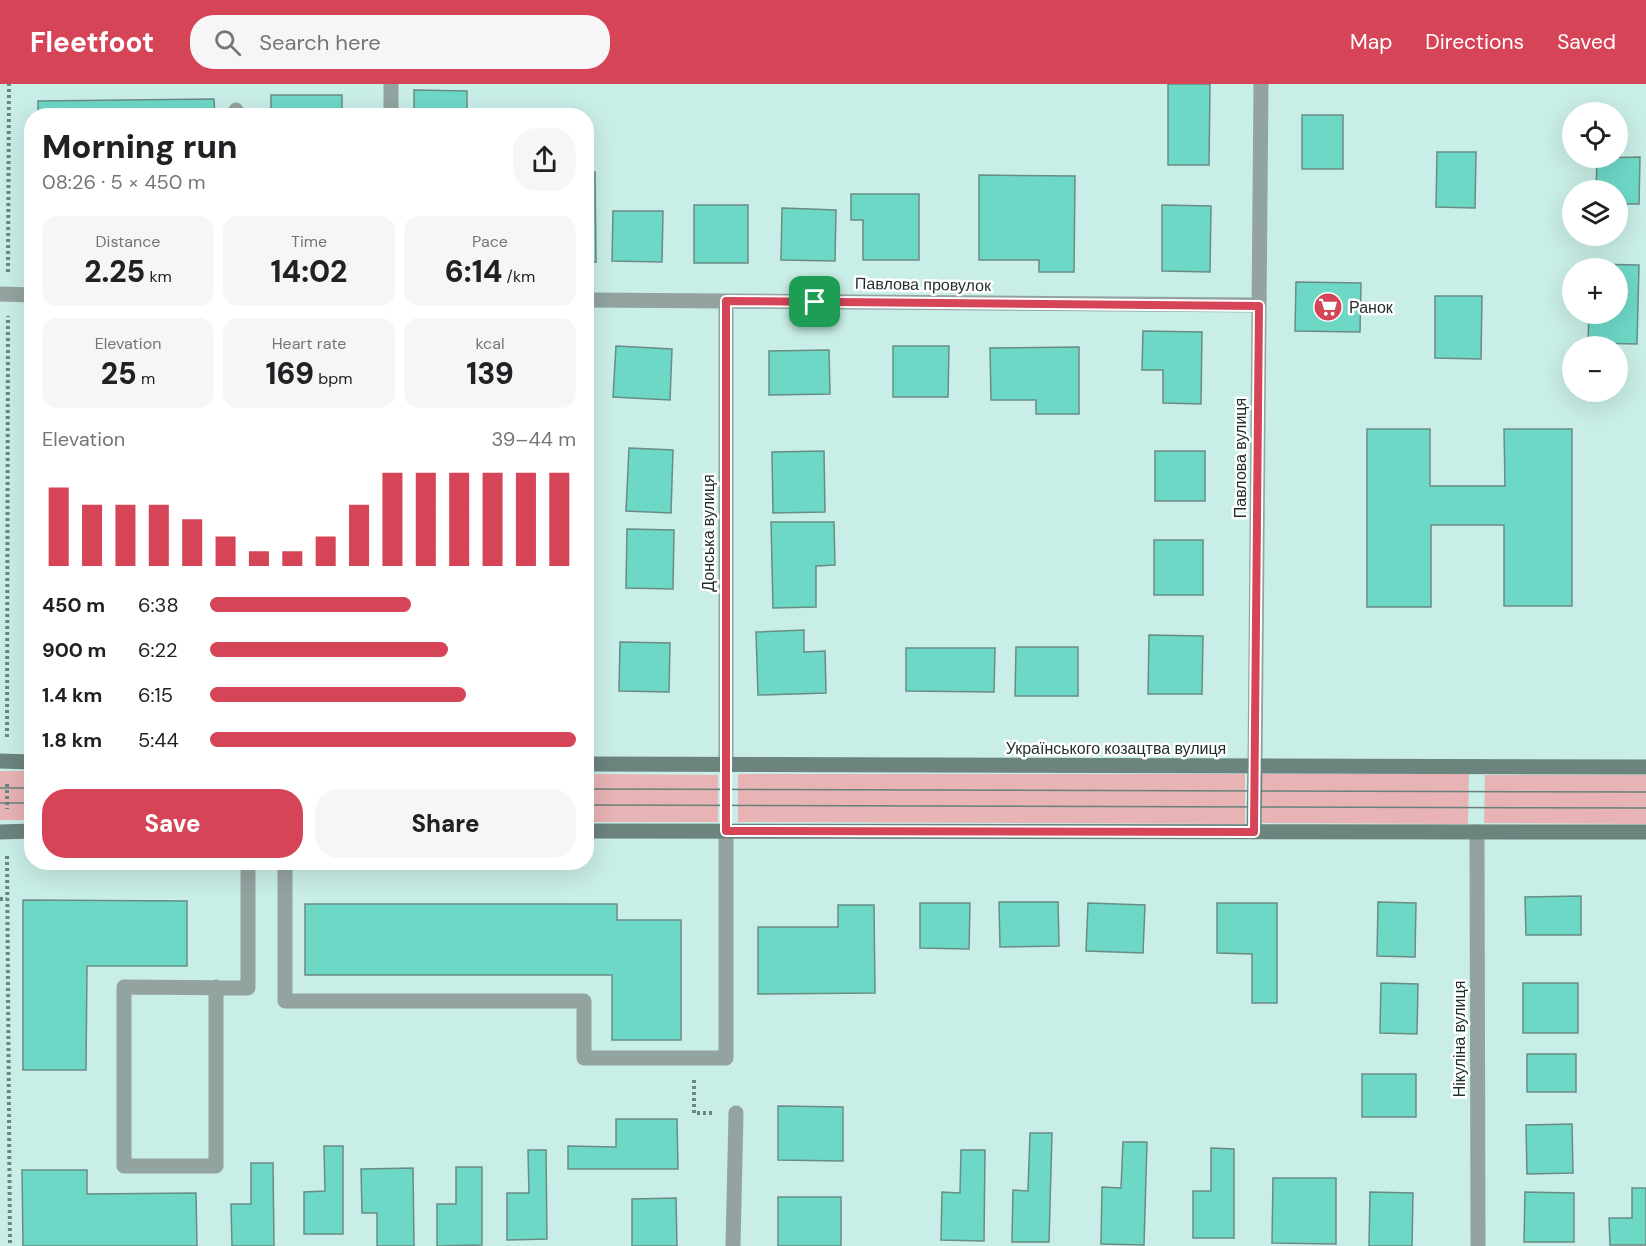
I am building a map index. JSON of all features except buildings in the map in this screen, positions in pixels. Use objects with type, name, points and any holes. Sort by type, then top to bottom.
[{"type":"street","points":[[391,84],[391,108]]},
{"type":"street","name":"Павлова вулиця","points":[[1254,832],[1261,84]]},
{"type":"street","points":[[4,294],[24,295]]},
{"type":"street","name":"Павлова провулок","points":[[594,300],[1259,306]]},
{"type":"street","name":"Донська вулиця","points":[[726,301],[726,765]]},
{"type":"street","points":[[4,762],[24,762]]},
{"type":"street","name":"Українського козацтва вулиця","points":[[594,764],[1646,767]]},
{"type":"street","points":[[3,831],[24,831]]},
{"type":"street","points":[[594,831],[1646,832]]},
{"type":"street","points":[[285,870],[285,1001],[584,1001],[584,1058],[726,1058],[726,831]]},
{"type":"street","name":"Нікуліна вулиця","points":[[1477,832],[1478,1246]]},
{"type":"street","points":[[216,987],[216,1166],[124,1166],[124,987],[216,987],[248,988],[248,870]]},
{"type":"street","points":[[733,1246],[736,1113]]},
{"type":"path","points":[[9,84],[4,294],[3,831],[7,899],[10,1246]]},
{"type":"path","points":[[726,765],[726,831]]},
{"type":"path","points":[[0,899],[7,899]]},
{"type":"path","points":[[694,1058],[694,1113]]},
{"type":"shaded area","points":[[0,771],[24,771],[24,820],[0,820]]},
{"type":"shaded area","points":[[594,774],[718,775],[718,822],[594,822]]},
{"type":"shaded area","points":[[738,774],[1245,774],[1245,824],[738,822]]},
{"type":"shaded area","points":[[1262,774],[1469,774],[1468,824],[1262,823]]},
{"type":"shaded area","points":[[1485,775],[1646,775],[1646,824],[1484,823]]},
{"type":"tram line","points":[[0,788],[24,788]]},
{"type":"tram line","points":[[594,789],[1646,792]]},
{"type":"tram line","points":[[0,803],[24,803]]},
{"type":"tram line","points":[[594,805],[1646,808]]},
{"type":"place","name":"Ранок","points":[[1328,307]]},
{"type":"route","points":[[726,301],[815,302],[1259,306],[1254,832],[726,831],[726,301]]}]
